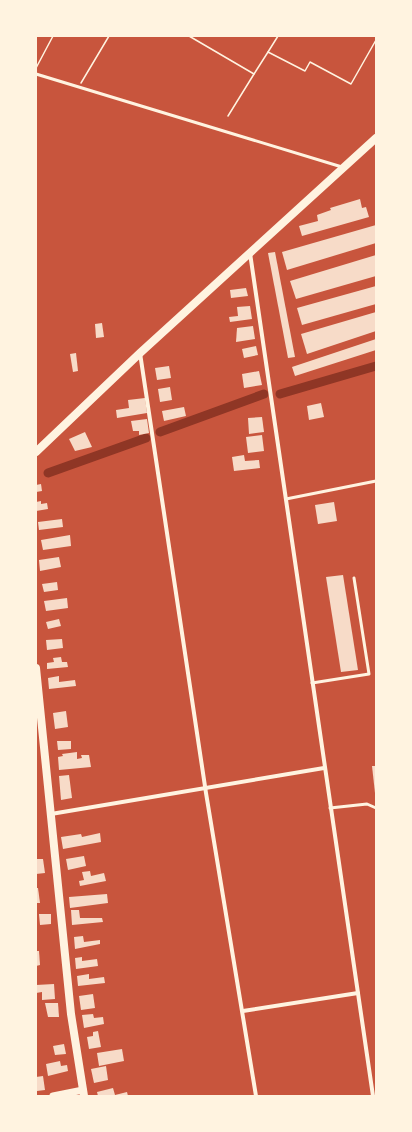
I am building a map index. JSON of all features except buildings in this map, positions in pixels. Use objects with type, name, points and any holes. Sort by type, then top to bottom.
[{"type":"main road","points":[[36,452],[140,353],[376,138]]},
{"type":"main road","points":[[36,668],[49,814],[71,1014],[83,1093]]},
{"type":"street","points":[[250,253],[373,1096]]},
{"type":"street","points":[[140,353],[206,788],[256,1096]]},
{"type":"street","points":[[49,814],[324,768]]},
{"type":"street","points":[[243,1011],[358,994]]},
{"type":"street","points":[[53,1096],[83,1093]]},
{"type":"lane","points":[[36,74],[343,168]]},
{"type":"lane","points":[[286,499],[376,481]]},
{"type":"lane","points":[[312,683],[369,674],[354,578]]},
{"type":"lane","points":[[330,808],[370,804],[376,808]]},
{"type":"path","points":[[36,68],[54,36]]},
{"type":"path","points":[[78,87],[108,36]]},
{"type":"path","points":[[189,36],[254,74]]},
{"type":"path","points":[[228,116],[278,36]]},
{"type":"path","points":[[268,52],[305,71],[310,62],[351,84],[376,40]]},
{"type":"waterway","points":[[280,394],[376,366]]},
{"type":"waterway","points":[[160,432],[264,394]]},
{"type":"waterway","points":[[48,473],[146,438]]}]
